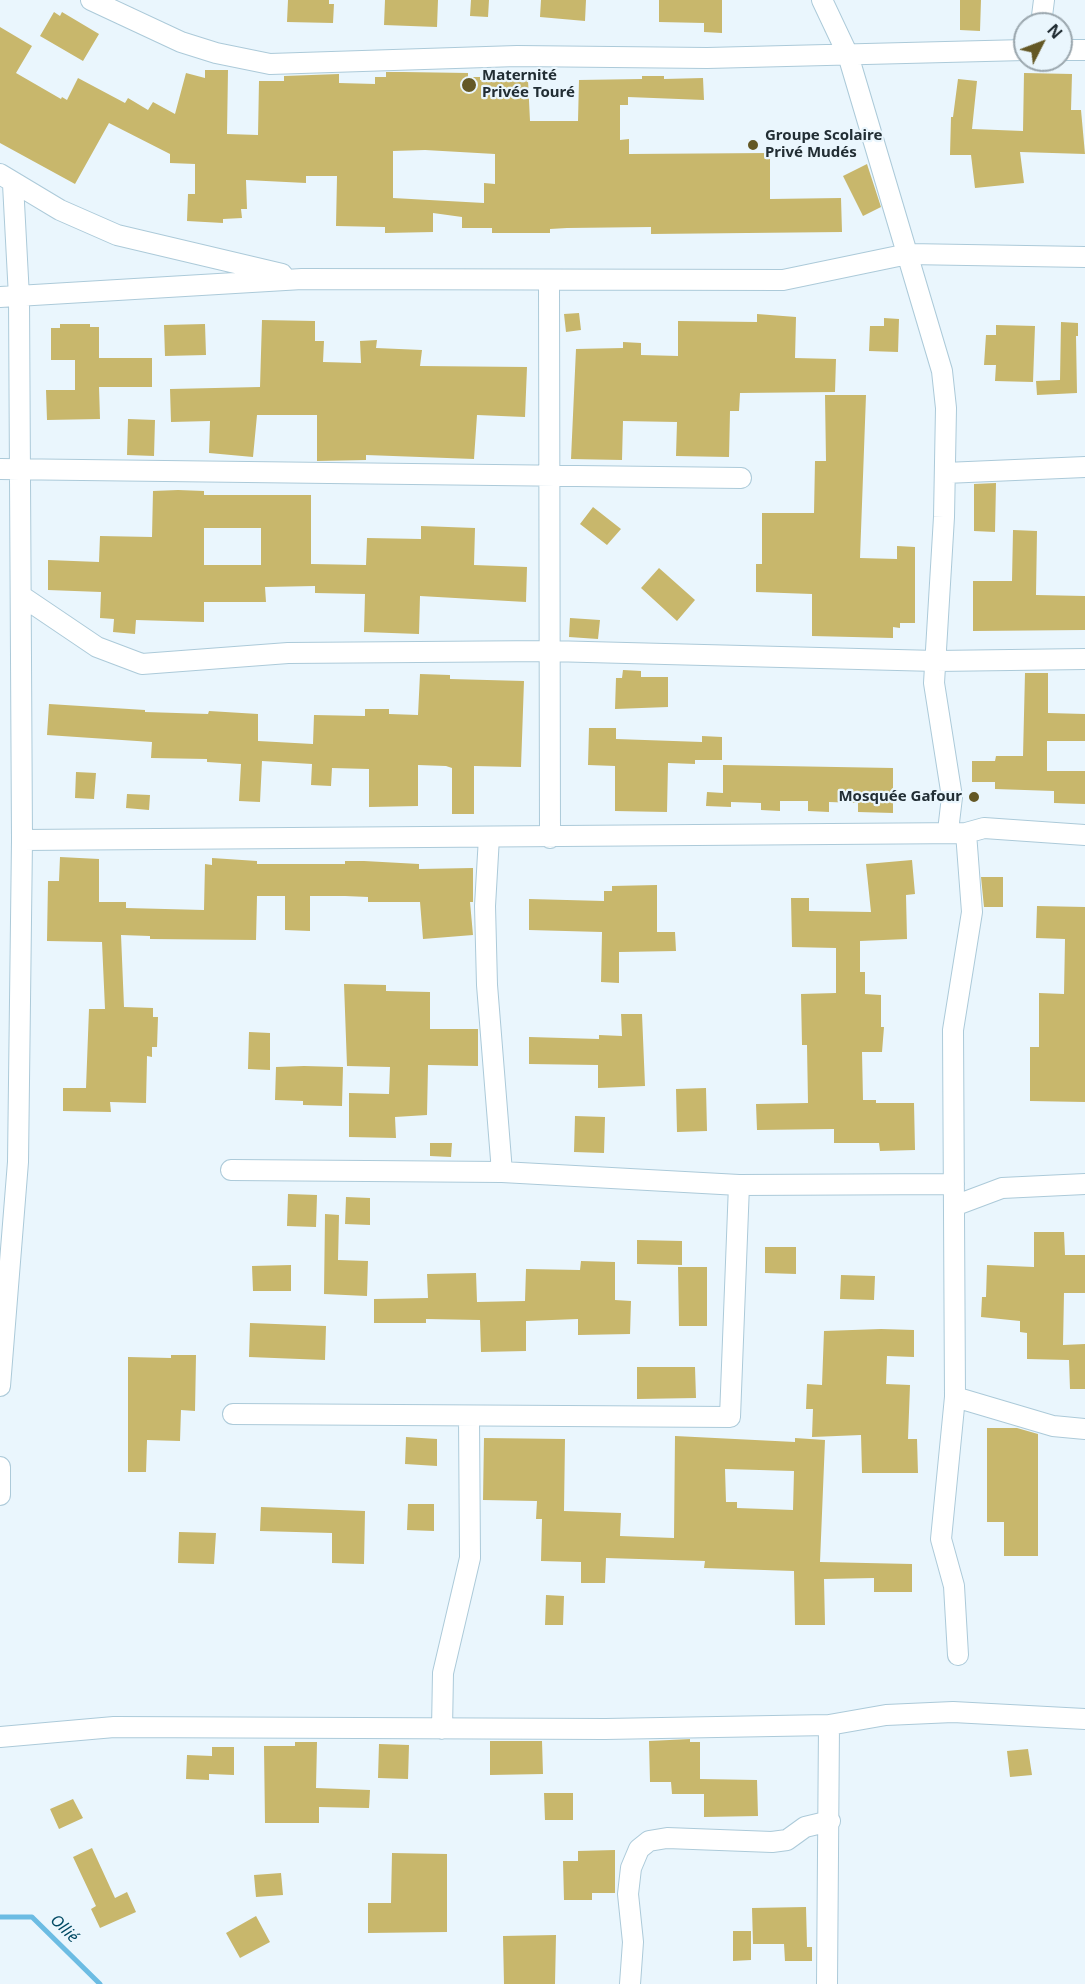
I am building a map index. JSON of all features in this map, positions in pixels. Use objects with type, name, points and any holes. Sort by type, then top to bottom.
[{"type":"street","points":[[91,0],[181,42],[216,54],[270,64],[517,56],[707,58],[1013,50]]},
{"type":"street","points":[[822,0],[848,55],[909,254],[942,371],[946,408],[945,473],[934,683],[937,713],[972,912],[953,1030],[955,1396],[941,1539],[954,1586],[958,1655]]},
{"type":"street","points":[[7,179],[60,210],[117,235],[302,279]]},
{"type":"street","points":[[0,1386],[18,1162],[22,840],[23,597],[10,469],[7,179]]},
{"type":"street","points":[[10,297],[302,279],[783,280],[909,254],[1085,257]]},
{"type":"street","points":[[549,280],[550,838]]},
{"type":"street","points":[[945,473],[1085,467]]},
{"type":"street","points":[[10,469],[741,478]]},
{"type":"street","points":[[23,597],[97,647],[142,664],[288,653],[549,651],[936,661],[1085,658]]},
{"type":"street","points":[[22,840],[550,838],[691,833],[957,832],[984,828],[1085,835]]},
{"type":"street","points":[[489,837],[485,906],[487,985],[502,1172]]},
{"type":"street","points":[[231,1170],[502,1172],[739,1185],[954,1184]]},
{"type":"street","points":[[954,1206],[1002,1188],[1085,1184]]},
{"type":"street","points":[[233,1414],[730,1417],[739,1185]]},
{"type":"street","points":[[955,1396],[1053,1426],[1085,1429]]},
{"type":"street","points":[[442,1728],[443,1673],[470,1558],[468,1417]]},
{"type":"street","points":[[0,1467],[0,1495]]},
{"type":"street","points":[[0,1737],[114,1727],[605,1730],[829,1725],[886,1715],[953,1712],[1085,1719]]},
{"type":"street","points":[[827,1984],[829,1725]]},
{"type":"street","points":[[630,1984],[633,1942],[628,1894],[631,1868],[639,1849],[649,1841],[667,1838],[772,1842],[787,1840],[805,1827],[830,1821]]},
{"type":"building","points":[[288,0],[329,0],[329,4],[334,4],[333,23],[287,22]]},
{"type":"building","points":[[385,0],[438,0],[437,27],[384,25]]},
{"type":"building","points":[[471,0],[489,0],[488,17],[470,16]]},
{"type":"building","points":[[541,0],[586,0],[585,21],[540,17]]},
{"type":"building","points":[[659,0],[722,0],[722,33],[704,32],[704,23],[659,22]]},
{"type":"building","points":[[960,0],[981,0],[980,31],[960,30]]},
{"type":"building","points":[[54,12],[60,16],[62,12],[99,34],[83,61],[40,36]]},
{"type":"building","points":[[0,27],[32,46],[16,73],[61,99],[62,97],[67,100],[78,78],[125,103],[128,98],[148,110],[153,102],[175,114],[186,73],[205,78],[205,70],[228,70],[227,134],[258,135],[259,81],[284,81],[284,76],[339,74],[339,83],[375,84],[375,77],[386,77],[386,72],[468,73],[468,77],[480,77],[480,80],[528,80],[530,121],[578,121],[579,80],[642,79],[642,76],[664,76],[664,79],[703,78],[704,100],[628,97],[628,105],[620,105],[620,140],[629,139],[629,154],[770,153],[770,199],[841,198],[842,232],[651,234],[651,227],[550,229],[550,233],[492,233],[492,228],[462,228],[462,217],[433,213],[433,232],[385,233],[385,227],[336,226],[337,176],[306,176],[306,183],[246,180],[247,209],[241,209],[242,218],[223,219],[223,223],[187,221],[188,194],[195,194],[195,164],[170,163],[170,154],[109,123],[75,184],[0,143]],"holes":[[[425,150],[495,154],[495,184],[484,183],[484,203],[393,198],[393,151]]]},
{"type":"building","points":[[1024,73],[1072,74],[1071,110],[1081,110],[1085,154],[1020,152],[1024,183],[975,188],[971,155],[950,155],[951,117],[953,117],[958,79],[977,81],[972,129],[1023,131]]},
{"type":"building","points":[[867,164],[881,207],[863,216],[843,176]]},
{"type":"building","points":[[579,313],[581,330],[566,332],[564,314]]},
{"type":"building","points":[[757,314],[796,317],[795,358],[836,359],[835,392],[740,393],[739,411],[730,411],[729,457],[676,456],[677,422],[623,421],[622,460],[571,459],[576,349],[623,348],[623,342],[641,343],[641,355],[678,356],[678,321],[757,322]]},
{"type":"building","points":[[884,318],[899,319],[898,352],[869,351],[870,326],[884,326]]},
{"type":"building","points":[[262,320],[315,321],[315,341],[324,341],[323,362],[361,363],[360,341],[377,340],[376,348],[422,350],[420,366],[527,367],[525,417],[477,415],[474,459],[366,455],[366,460],[317,461],[317,415],[257,415],[253,457],[209,453],[210,421],[171,422],[170,389],[260,387]]},
{"type":"building","points":[[1061,322],[1078,323],[1078,336],[1076,336],[1077,393],[1037,395],[1036,381],[1060,380]]},
{"type":"building","points":[[60,324],[90,324],[90,327],[99,327],[99,358],[152,358],[152,387],[99,387],[100,419],[47,420],[46,390],[75,390],[75,360],[51,360],[51,328],[60,328]]},
{"type":"building","points":[[205,324],[206,355],[165,356],[164,325]]},
{"type":"building","points":[[996,325],[1035,326],[1033,382],[995,381],[996,365],[984,365],[986,335],[996,335]]},
{"type":"building","points":[[825,395],[866,395],[860,558],[897,559],[897,546],[915,547],[915,623],[900,623],[900,628],[893,627],[893,638],[812,636],[812,594],[756,592],[756,564],[762,564],[762,513],[814,513],[815,461],[826,461]]},
{"type":"building","points":[[128,419],[155,420],[154,456],[127,455]]},
{"type":"building","points":[[996,483],[995,532],[974,531],[974,484]]},
{"type":"building","points":[[153,491],[204,491],[204,495],[311,495],[311,564],[366,565],[367,538],[421,539],[421,526],[475,528],[474,565],[527,567],[526,602],[420,596],[419,634],[364,632],[365,594],[315,593],[315,586],[265,587],[266,602],[204,602],[204,622],[136,620],[135,634],[113,632],[114,619],[100,618],[101,592],[48,590],[48,560],[99,562],[100,536],[152,537]],"holes":[[[204,528],[261,528],[261,565],[204,565]]]},
{"type":"building","points":[[593,507],[621,529],[607,545],[580,524]]},
{"type":"building","points":[[1013,530],[1037,531],[1036,595],[1085,596],[1085,630],[973,631],[973,581],[1012,581]]},
{"type":"building","points":[[659,568],[695,600],[677,621],[641,588]]},
{"type":"building","points":[[570,618],[600,620],[598,639],[569,637]]},
{"type":"building","points":[[623,670],[641,671],[641,677],[668,677],[668,707],[615,709],[616,678],[622,678]]},
{"type":"building","points":[[1025,673],[1048,673],[1048,713],[1085,714],[1085,741],[1047,741],[1047,771],[1085,771],[1085,804],[1054,803],[1054,791],[995,789],[995,782],[972,782],[972,761],[995,761],[996,756],[1023,756]]},
{"type":"building","points":[[420,674],[450,675],[450,679],[524,681],[521,767],[474,766],[474,814],[452,814],[452,768],[446,766],[418,765],[418,806],[369,807],[369,769],[332,768],[331,786],[311,785],[312,764],[262,761],[260,802],[239,801],[241,764],[207,762],[207,759],[151,758],[152,742],[47,735],[49,704],[145,710],[145,712],[208,714],[209,711],[258,714],[258,741],[313,744],[314,715],[365,716],[365,709],[389,709],[389,714],[418,715]]},
{"type":"building","points":[[589,728],[616,728],[616,739],[702,742],[702,736],[722,737],[722,760],[695,760],[695,764],[668,763],[667,812],[615,811],[615,766],[588,765]]},
{"type":"building","points":[[723,765],[893,768],[893,813],[858,812],[858,803],[829,802],[829,812],[808,811],[808,801],[780,801],[780,811],[761,810],[761,803],[731,802],[731,807],[706,806],[707,792],[723,793]]},
{"type":"building","points":[[76,772],[96,773],[94,799],[75,798]]},
{"type":"building","points":[[127,794],[150,795],[149,810],[126,808]]},
{"type":"building","points":[[60,857],[99,859],[99,902],[126,902],[126,908],[204,910],[205,864],[212,865],[212,858],[257,861],[257,864],[345,864],[345,861],[364,861],[419,864],[419,869],[473,868],[473,902],[470,902],[473,935],[423,939],[420,902],[368,902],[368,897],[345,896],[310,896],[310,931],[285,930],[285,896],[257,896],[256,940],[150,939],[150,936],[121,935],[124,1007],[153,1008],[153,1017],[158,1017],[157,1047],[152,1047],[152,1057],[147,1056],[146,1103],[110,1102],[111,1112],[63,1111],[63,1088],[86,1088],[89,1009],[105,1009],[102,942],[47,941],[48,881],[59,881]]},
{"type":"building","points":[[912,860],[915,894],[906,895],[907,939],[860,941],[860,972],[865,972],[865,994],[881,995],[881,1027],[884,1027],[882,1052],[862,1052],[863,1100],[876,1100],[876,1103],[914,1103],[915,1150],[880,1151],[879,1143],[834,1143],[834,1129],[757,1130],[756,1104],[808,1103],[807,1045],[802,1045],[801,994],[836,993],[836,948],[792,947],[791,898],[809,898],[809,911],[871,912],[866,864]]},
{"type":"building","points":[[981,877],[1003,877],[1003,907],[984,907]]},
{"type":"building","points":[[657,885],[657,932],[675,932],[676,951],[619,952],[619,983],[601,982],[602,932],[529,930],[529,899],[604,901],[604,891],[612,891],[612,886]]},
{"type":"building","points":[[1037,906],[1085,907],[1085,1102],[1030,1101],[1030,1047],[1039,1047],[1039,993],[1064,994],[1065,939],[1036,938]]},
{"type":"building","points":[[344,984],[386,985],[386,991],[430,992],[430,1029],[478,1029],[478,1066],[428,1065],[427,1115],[395,1117],[396,1138],[349,1137],[349,1093],[389,1094],[390,1067],[347,1066]]},
{"type":"building","points":[[621,1014],[642,1014],[645,1086],[598,1088],[598,1065],[529,1064],[529,1037],[599,1039],[599,1035],[622,1036]]},
{"type":"building","points":[[249,1032],[270,1033],[270,1070],[248,1069]]},
{"type":"building","points":[[276,1067],[343,1067],[342,1106],[303,1105],[303,1101],[275,1100]]},
{"type":"building","points":[[706,1088],[707,1131],[677,1132],[676,1089]]},
{"type":"building","points":[[575,1116],[605,1117],[604,1153],[574,1152]]},
{"type":"building","points":[[430,1143],[452,1143],[451,1157],[430,1156]]},
{"type":"building","points":[[288,1194],[317,1195],[316,1227],[287,1226]]},
{"type":"building","points":[[346,1197],[370,1198],[370,1225],[345,1224]]},
{"type":"building","points":[[325,1214],[339,1215],[338,1260],[368,1261],[367,1296],[324,1294]]},
{"type":"building","points":[[1034,1232],[1064,1232],[1065,1255],[1085,1255],[1085,1293],[1064,1293],[1063,1345],[1085,1344],[1085,1389],[1070,1389],[1069,1360],[1027,1359],[1027,1333],[1020,1332],[1020,1321],[981,1317],[982,1297],[986,1297],[987,1265],[1034,1267]]},
{"type":"building","points":[[637,1240],[682,1241],[682,1265],[637,1264]]},
{"type":"building","points":[[765,1247],[796,1247],[796,1274],[765,1273]]},
{"type":"building","points":[[581,1261],[615,1262],[615,1300],[631,1301],[630,1334],[578,1335],[578,1319],[526,1321],[526,1351],[481,1352],[480,1320],[426,1319],[426,1323],[374,1323],[374,1299],[428,1298],[427,1274],[476,1273],[477,1302],[525,1301],[526,1269],[580,1270]]},
{"type":"building","points":[[291,1265],[291,1291],[253,1291],[252,1266]]},
{"type":"building","points":[[678,1267],[707,1267],[707,1326],[679,1326]]},
{"type":"building","points":[[841,1275],[875,1276],[874,1300],[840,1299]]},
{"type":"building","points":[[250,1323],[326,1326],[325,1360],[249,1357]]},
{"type":"building","points":[[914,1330],[914,1357],[887,1356],[886,1384],[910,1385],[908,1439],[917,1439],[918,1473],[862,1473],[861,1435],[812,1437],[813,1409],[806,1409],[807,1384],[822,1385],[824,1331]]},
{"type":"building","points":[[171,1355],[196,1355],[195,1411],[181,1410],[180,1441],[147,1440],[146,1472],[128,1472],[128,1357],[171,1358]]},
{"type":"building","points":[[637,1367],[695,1367],[696,1398],[637,1399]]},
{"type":"building","points":[[987,1428],[1017,1428],[1038,1434],[1038,1556],[1004,1556],[1004,1522],[987,1522]]},
{"type":"building","points":[[675,1436],[795,1442],[795,1438],[825,1440],[820,1562],[912,1564],[912,1592],[874,1592],[874,1578],[824,1579],[825,1625],[795,1625],[794,1571],[704,1568],[705,1561],[606,1558],[605,1583],[581,1583],[581,1562],[541,1561],[542,1519],[536,1519],[537,1501],[483,1500],[484,1438],[565,1439],[564,1511],[621,1513],[620,1536],[674,1538]],"holes":[[[725,1469],[794,1471],[793,1510],[737,1508],[737,1502],[726,1502]]]},
{"type":"building","points":[[406,1437],[437,1439],[437,1466],[405,1464]]},
{"type":"building","points":[[408,1504],[434,1504],[434,1531],[407,1530]]},
{"type":"building","points":[[261,1507],[365,1511],[364,1564],[332,1563],[332,1533],[260,1531]]},
{"type":"building","points":[[179,1532],[216,1533],[214,1564],[178,1563]]},
{"type":"building","points":[[546,1595],[564,1596],[563,1625],[545,1625]]},
{"type":"building","points":[[690,1739],[690,1742],[700,1742],[700,1779],[757,1780],[758,1816],[704,1817],[704,1794],[672,1794],[671,1782],[650,1782],[649,1741]]},
{"type":"building","points":[[490,1741],[542,1741],[543,1774],[490,1775]]},
{"type":"building","points":[[295,1742],[317,1742],[316,1788],[370,1790],[369,1808],[319,1807],[319,1823],[265,1823],[264,1746],[295,1746]]},
{"type":"building","points":[[379,1744],[409,1745],[408,1779],[378,1778]]},
{"type":"building","points":[[212,1747],[234,1747],[234,1775],[209,1774],[209,1780],[186,1779],[187,1755],[212,1756]]},
{"type":"building","points":[[1028,1749],[1032,1775],[1010,1777],[1007,1751]]},
{"type":"building","points":[[544,1793],[573,1793],[573,1820],[545,1820]]},
{"type":"building","points":[[73,1799],[83,1818],[59,1829],[50,1809]]},
{"type":"building","points":[[92,1848],[115,1898],[127,1892],[136,1912],[100,1928],[91,1909],[96,1906],[73,1857]]},
{"type":"building","points":[[615,1850],[615,1893],[592,1893],[592,1900],[564,1900],[563,1861],[578,1861],[578,1851]]},
{"type":"building","points":[[392,1853],[447,1854],[447,1932],[368,1933],[368,1903],[391,1903]]},
{"type":"building","points":[[281,1873],[283,1895],[256,1897],[254,1875]]},
{"type":"building","points":[[806,1907],[807,1947],[812,1947],[812,1961],[785,1961],[784,1944],[753,1944],[752,1908]]},
{"type":"building","points":[[256,1916],[270,1942],[240,1958],[226,1933]]},
{"type":"building","points":[[733,1931],[751,1931],[751,1960],[733,1961]]},
{"type":"building","points":[[556,1935],[555,1984],[504,1984],[503,1936]]},
{"type":"waterway","name":"Ollié","points":[[0,1917],[32,1917],[100,1984]]},
{"type":"place","name":"Maternité Privée Touré","points":[[469,85]]},
{"type":"place","name":"Groupe Scolaire Privé Mudés","points":[[753,145]]},
{"type":"place","name":"Mosquée Gafour","points":[[974,797]]}]
